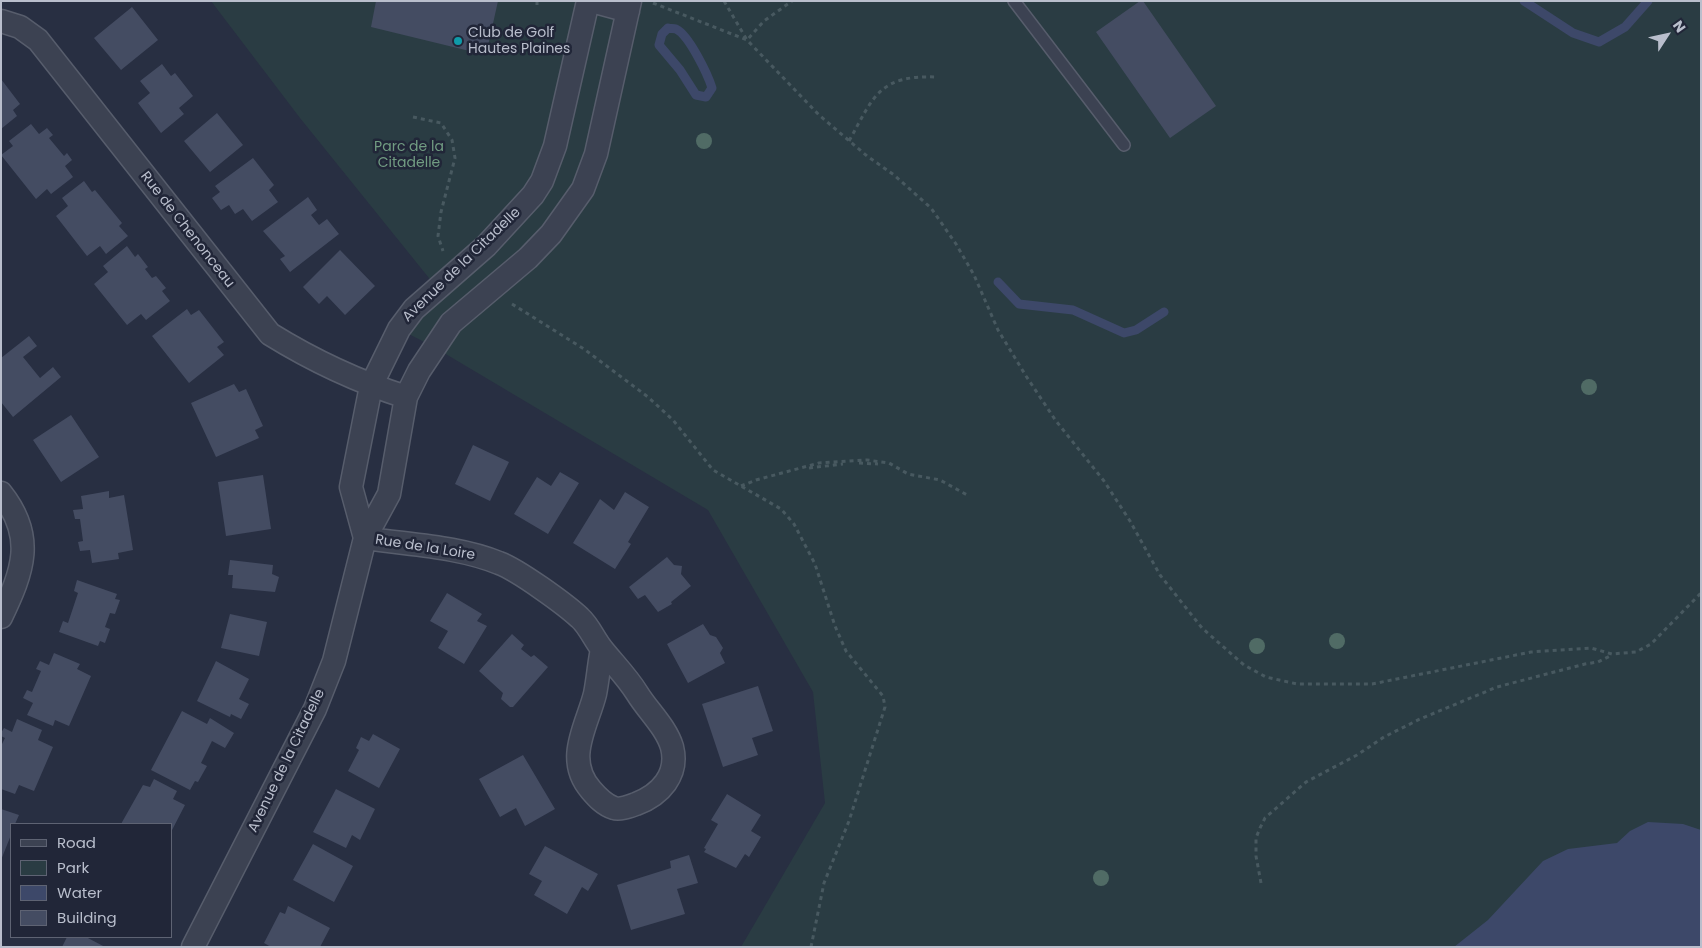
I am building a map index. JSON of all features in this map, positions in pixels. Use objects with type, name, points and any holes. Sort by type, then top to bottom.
[{"type":"street","name":"Avenue de la Citadelle","points":[[193,947],[315,708],[334,660],[365,538],[389,494],[406,397],[419,371],[451,323],[528,258],[565,214],[583,188],[596,154],[635,4],[589,1],[556,146],[542,181],[533,195],[486,246],[414,309],[398,329],[371,386],[351,487],[365,538]]},
{"type":"street","name":"Rue de Chenonceau","points":[[1,20],[20,27],[38,40],[270,334],[292,348],[371,386],[406,397]]},
{"type":"street","points":[[533,195],[565,214]]},
{"type":"street","points":[[1,493],[12,507],[22,528],[24,556],[14,590],[1,617]]},
{"type":"street","name":"Rue de la Loire","points":[[365,538],[461,551],[500,563],[581,619],[602,649],[626,675],[645,706],[665,731],[672,748],[673,766],[666,786],[650,799],[615,808],[600,800],[588,786],[580,771],[577,754],[578,740],[595,693],[602,649]]},
{"type":"lane","points":[[1014,1],[1124,145]]},
{"type":"path","points":[[536,1],[537,8]]},
{"type":"path","points":[[724,1],[747,40],[768,60],[795,92],[849,141],[894,175],[931,208],[970,268],[998,330],[1056,421],[1104,481],[1130,521],[1160,576],[1202,628],[1223,649],[1244,665],[1266,677],[1296,684],[1372,684],[1531,652],[1591,648],[1612,654],[1636,652],[1651,644],[1701,594]]},
{"type":"path","points":[[747,40],[764,21],[792,1]]},
{"type":"path","points":[[635,4],[747,40]]},
{"type":"path","points":[[849,141],[869,105],[883,87],[911,76],[936,77]]},
{"type":"path","points":[[413,117],[441,123],[452,140],[455,158],[441,212],[438,236],[445,258],[455,273]]},
{"type":"path","points":[[492,288],[521,310],[584,349],[622,376],[674,420],[713,470],[781,509],[794,524],[815,564],[835,626],[846,651],[883,696],[885,707],[849,821],[824,883],[813,928],[811,947]]},
{"type":"path","points":[[741,486],[756,480],[820,464],[867,460],[889,463],[908,474],[940,480],[969,496]]},
{"type":"path","points":[[741,486],[800,468],[856,463],[893,464]]},
{"type":"path","points":[[1261,883],[1256,856],[1256,838],[1260,828],[1265,818],[1306,782],[1426,716],[1497,687],[1532,676],[1598,662],[1612,654]]},
{"type":"green space","name":"Club de Golf Hautes Plaines","points":[[211,1],[1701,1],[1701,947],[741,947],[825,803],[813,692],[708,510],[434,347],[399,329],[437,288],[300,118]]},
{"type":"water","points":[[1648,822],[1683,824],[1701,830],[1701,947],[1454,947],[1488,920],[1543,861],[1568,849],[1617,843],[1630,831]]},
{"type":"building","name":"Club de Golf Hautes Plaines","points":[[376,1],[498,1],[486,55],[371,27]]},
{"type":"building","points":[[1140,1],[1143,1],[1216,106],[1170,138],[1096,32]]},
{"type":"building","points":[[132,7],[158,40],[121,70],[94,38]]},
{"type":"building","points":[[162,64],[171,76],[175,73],[193,96],[179,108],[184,114],[161,133],[138,103],[150,93],[140,81]]},
{"type":"building","points":[[1,79],[20,104],[13,110],[17,116],[1,129]]},
{"type":"building","points":[[217,113],[243,145],[210,172],[184,141]]},
{"type":"building","points":[[31,124],[39,134],[47,128],[53,135],[49,138],[64,156],[67,153],[72,160],[65,166],[73,177],[51,194],[47,189],[36,199],[1,155],[13,146],[9,141]]},
{"type":"building","points":[[253,158],[274,185],[269,190],[278,202],[252,221],[243,209],[235,214],[229,205],[221,210],[212,198],[220,192],[215,186]]},
{"type":"building","points":[[84,181],[92,192],[95,190],[122,223],[119,226],[128,236],[106,254],[100,246],[87,256],[56,216],[68,206],[62,198]]},
{"type":"building","points":[[308,197],[317,210],[311,215],[319,225],[327,219],[339,234],[290,272],[280,259],[285,256],[263,231]]},
{"type":"building","points":[[127,246],[135,257],[138,254],[148,267],[145,269],[152,278],[156,276],[166,288],[162,291],[170,301],[146,320],[141,314],[127,325],[94,284],[108,272],[103,266]]},
{"type":"building","points":[[340,250],[375,286],[345,315],[327,296],[319,304],[303,287]]},
{"type":"building","points":[[187,309],[191,315],[199,310],[224,342],[217,347],[224,355],[189,383],[152,336]]},
{"type":"building","points":[[29,336],[37,346],[23,357],[40,378],[53,367],[61,377],[13,417],[1,402],[1,358]]},
{"type":"building","points":[[234,384],[239,392],[246,389],[263,426],[255,430],[259,438],[216,457],[191,403]]},
{"type":"building","points":[[71,415],[99,457],[61,482],[33,440]]},
{"type":"building","points":[[473,445],[509,462],[490,501],[455,484]]},
{"type":"building","points":[[560,472],[579,483],[548,534],[514,514],[537,477],[551,486]]},
{"type":"building","points":[[263,475],[271,529],[226,536],[218,482]]},
{"type":"building","points":[[109,491],[109,498],[124,495],[133,550],[118,553],[119,559],[92,563],[90,550],[80,551],[78,542],[83,541],[80,519],[75,519],[73,510],[83,509],[81,496]]},
{"type":"building","points":[[625,492],[649,507],[628,542],[631,544],[615,569],[573,543],[600,499],[614,510]]},
{"type":"building","points":[[667,557],[674,565],[682,566],[681,574],[691,586],[671,602],[672,604],[658,612],[645,595],[638,599],[629,587]]},
{"type":"building","points":[[230,560],[273,565],[272,574],[279,577],[275,592],[232,588],[233,575],[228,575]]},
{"type":"building","points":[[77,580],[117,594],[115,599],[120,600],[115,614],[110,613],[105,627],[110,629],[105,643],[100,641],[98,646],[59,632],[63,621],[68,623],[78,593],[74,591]]},
{"type":"building","points":[[447,593],[482,614],[477,621],[487,626],[464,664],[438,648],[448,631],[430,621]]},
{"type":"building","points":[[230,614],[267,622],[259,656],[221,648]]},
{"type":"building","points":[[703,624],[710,635],[716,637],[723,648],[720,653],[725,663],[688,683],[667,644]]},
{"type":"building","points":[[512,634],[524,645],[521,649],[531,657],[534,655],[548,667],[513,707],[510,707],[501,699],[503,693],[479,671]]},
{"type":"building","points":[[54,653],[80,664],[77,669],[91,676],[69,726],[55,720],[53,726],[27,715],[33,703],[23,698],[27,690],[32,692],[41,671],[36,669],[40,661],[49,665]]},
{"type":"building","points":[[216,661],[249,679],[239,699],[249,704],[241,719],[231,714],[230,717],[197,701]]},
{"type":"building","points":[[758,686],[773,731],[752,738],[758,755],[723,767],[702,704]]},
{"type":"building","points":[[182,711],[207,724],[210,718],[234,733],[225,748],[212,741],[201,763],[207,766],[198,782],[195,781],[190,790],[151,770]]},
{"type":"building","points":[[17,719],[42,730],[38,740],[53,747],[34,791],[19,785],[15,794],[1,789],[1,746],[5,738],[1,736],[1,733],[4,728],[12,732]]},
{"type":"building","points":[[373,734],[400,749],[379,788],[348,771],[359,750],[356,748],[361,737],[369,741]]},
{"type":"building","points":[[523,755],[555,809],[525,826],[516,808],[500,817],[479,779]]},
{"type":"building","points":[[154,779],[177,791],[173,799],[185,805],[172,830],[172,823],[122,823],[143,785],[150,787]]},
{"type":"building","points":[[336,789],[375,809],[360,840],[352,835],[346,848],[313,832]]},
{"type":"building","points":[[727,794],[761,815],[751,831],[761,837],[749,857],[745,854],[736,868],[704,852],[706,849],[704,848],[718,824],[711,820]]},
{"type":"building","points":[[1,809],[19,815],[15,823],[10,823],[10,838],[1,860]]},
{"type":"building","points":[[313,844],[353,866],[334,902],[293,880]]},
{"type":"building","points":[[545,846],[598,874],[588,891],[582,887],[567,914],[534,895],[542,881],[529,874]]},
{"type":"building","points":[[689,855],[698,883],[677,889],[685,914],[631,930],[617,885],[671,868],[670,861]]},
{"type":"building","points":[[288,906],[330,928],[320,947],[271,947],[264,943],[280,912],[285,914]]},
{"type":"building","points":[[66,938],[88,938],[105,947],[62,947]]},
{"type":"waterway","points":[[1524,1],[1573,33],[1599,42],[1625,27],[1648,1]]},
{"type":"waterway","points":[[668,28],[676,29],[687,39],[707,74],[712,88],[706,97],[696,95],[680,70],[659,45],[662,34],[668,28]]},
{"type":"waterway","points":[[998,282],[1019,304],[1073,310],[1124,333],[1136,330],[1164,312]]},
{"type":"place","name":"Club de Golf Hautes Plaines","points":[[458,41]]},
{"type":"park label","name":"Parc de la Citadelle","points":[[409,156]]}]
